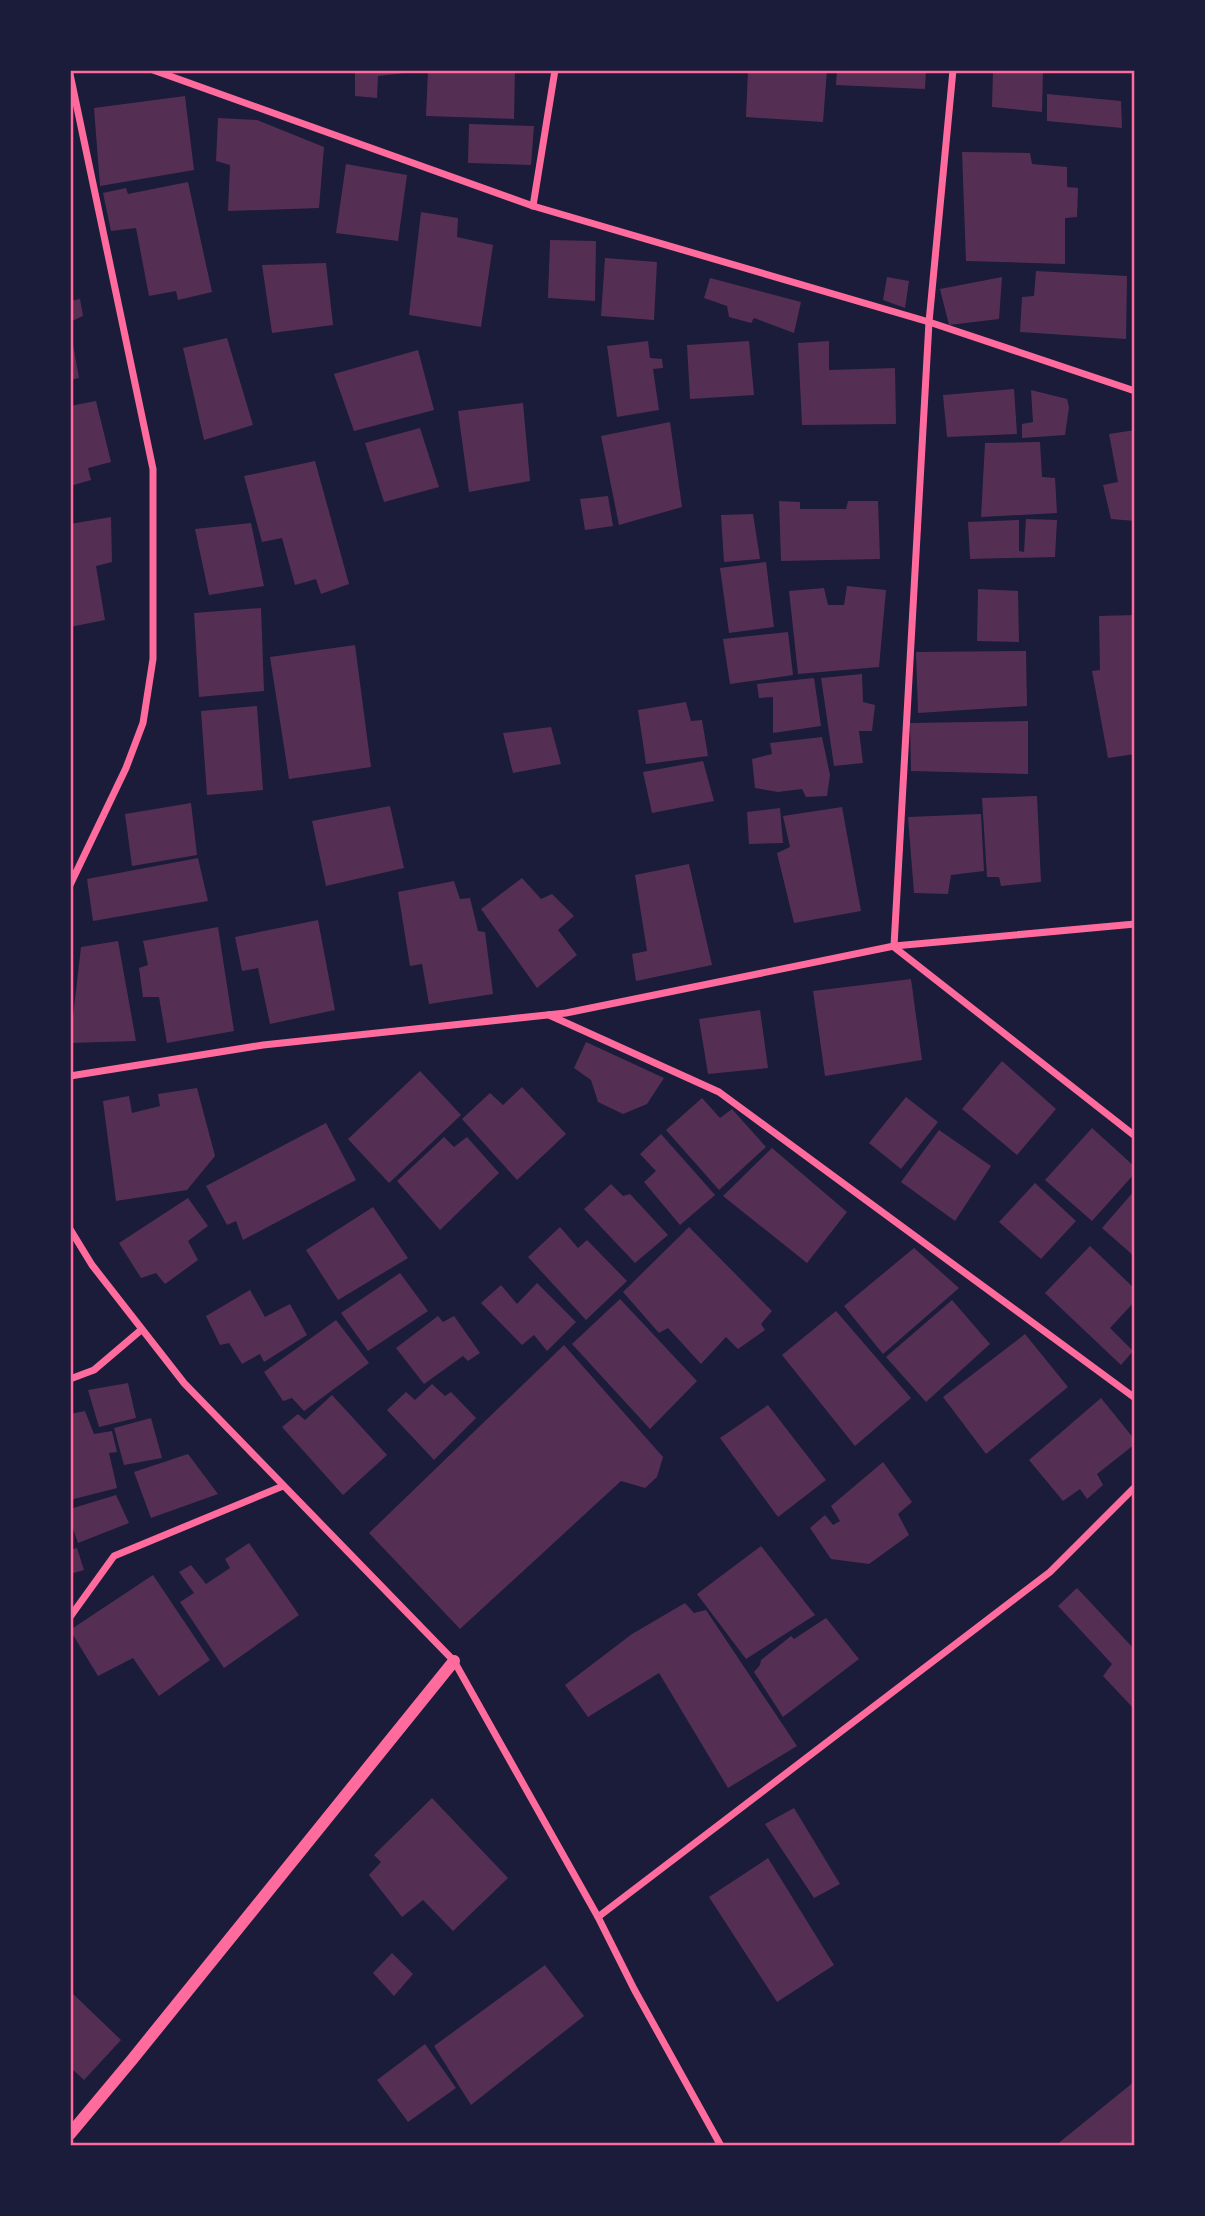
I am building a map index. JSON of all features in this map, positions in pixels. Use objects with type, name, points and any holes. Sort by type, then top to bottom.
[{"type":"street","points":[[153,70],[533,206],[929,322],[1135,391]]},
{"type":"street","points":[[533,206],[555,70]]},
{"type":"street","points":[[894,946],[929,322],[953,70]]},
{"type":"street","points":[[70,74],[153,469],[153,659],[142,723],[126,768],[70,884]]},
{"type":"street","points":[[70,1076],[263,1045],[566,1013],[894,946],[1135,924]]},
{"type":"street","points":[[894,946],[1135,1136]]},
{"type":"street","points":[[548,1014],[719,1092],[1135,1398]]},
{"type":"street","points":[[70,1229],[92,1265],[184,1383],[454,1661],[598,1917],[634,1989],[721,2146]]},
{"type":"street","points":[[70,1379],[94,1370],[141,1330]]},
{"type":"street","points":[[70,1617],[114,1556],[283,1486]]},
{"type":"street","points":[[598,1917],[1051,1573],[1135,1487]]},
{"type":"street","points":[[70,2133],[454,1661]]},
{"type":"building","points":[[355,70],[414,72],[378,76],[377,98],[355,96]]},
{"type":"building","points":[[428,70],[515,70],[514,119],[426,116]]},
{"type":"building","points":[[748,70],[827,70],[823,122],[746,117]]},
{"type":"building","points":[[837,70],[926,70],[925,89],[836,85]]},
{"type":"building","points":[[993,70],[1043,70],[1042,112],[992,107]]},
{"type":"building","points":[[1047,94],[1121,101],[1122,128],[1047,121]]},
{"type":"building","points":[[185,96],[194,170],[100,186],[94,108]]},
{"type":"building","points":[[218,118],[257,120],[324,147],[319,208],[228,211],[230,165],[216,161]]},
{"type":"building","points":[[469,124],[534,126],[531,165],[468,163]]},
{"type":"building","points":[[962,152],[1030,153],[1032,164],[1067,167],[1067,187],[1078,188],[1077,217],[1065,218],[1065,264],[966,261]]},
{"type":"building","points":[[346,164],[407,175],[398,241],[336,233]]},
{"type":"building","points":[[188,182],[212,292],[178,300],[176,291],[149,296],[136,228],[111,231],[103,193],[126,188],[128,194]]},
{"type":"building","points":[[421,212],[458,218],[457,237],[493,245],[481,327],[409,315]]},
{"type":"building","points":[[550,240],[596,241],[595,301],[548,298]]},
{"type":"building","points":[[605,258],[657,262],[654,320],[601,316]]},
{"type":"building","points":[[326,263],[333,325],[272,333],[262,265]]},
{"type":"building","points":[[1036,271],[1127,276],[1126,339],[1020,332],[1022,297],[1034,296]]},
{"type":"building","points":[[887,277],[909,281],[905,308],[883,300]]},
{"type":"building","points":[[1002,277],[999,319],[949,325],[940,289]]},
{"type":"building","points":[[710,278],[801,302],[794,333],[754,318],[751,323],[729,317],[727,306],[704,298]]},
{"type":"building","points":[[80,299],[83,316],[70,322],[70,301]]},
{"type":"building","points":[[70,334],[79,378],[70,380]]},
{"type":"building","points":[[227,338],[253,425],[204,440],[183,348]]},
{"type":"building","points":[[648,341],[650,358],[662,359],[663,368],[653,369],[659,410],[617,417],[607,346]]},
{"type":"building","points":[[749,341],[754,395],[690,399],[687,345]]},
{"type":"building","points":[[829,341],[829,370],[895,368],[896,424],[802,425],[798,343]]},
{"type":"building","points":[[418,350],[434,410],[354,431],[334,374]]},
{"type":"building","points":[[1014,389],[1017,434],[947,437],[943,395]]},
{"type":"building","points":[[1031,390],[1067,399],[1069,407],[1065,435],[1022,438],[1022,424],[1033,422]]},
{"type":"building","points":[[96,401],[111,462],[88,468],[91,480],[70,486],[70,406]]},
{"type":"building","points":[[523,403],[530,481],[469,492],[458,411]]},
{"type":"building","points":[[670,422],[682,507],[619,525],[601,436]]},
{"type":"building","points":[[420,428],[439,487],[384,502],[365,443]]},
{"type":"building","points":[[1135,430],[1135,521],[1111,519],[1103,485],[1118,482],[1109,434]]},
{"type":"building","points":[[1040,442],[1042,477],[1055,478],[1057,513],[981,517],[985,443]]},
{"type":"building","points":[[315,461],[349,584],[321,594],[316,579],[295,585],[282,538],[262,542],[244,476]]},
{"type":"building","points":[[608,496],[613,526],[585,530],[580,499]]},
{"type":"building","points":[[779,501],[800,502],[800,509],[846,509],[848,501],[878,501],[880,559],[781,561]]},
{"type":"building","points":[[753,514],[760,559],[724,562],[721,515]]},
{"type":"building","points":[[111,517],[112,562],[96,566],[105,620],[70,627],[70,524]]},
{"type":"building","points":[[1026,519],[1057,520],[1055,557],[970,559],[968,522],[1019,520],[1019,551],[1024,552]]},
{"type":"building","points":[[251,523],[264,586],[209,595],[195,529]]},
{"type":"building","points":[[766,562],[774,627],[729,633],[720,568]]},
{"type":"building","points":[[847,586],[886,590],[879,667],[798,674],[789,591],[824,588],[828,605],[844,605]]},
{"type":"building","points":[[978,589],[1018,591],[1019,642],[977,641]]},
{"type":"building","points":[[261,608],[264,691],[199,697],[194,613]]},
{"type":"building","points":[[1135,615],[1135,754],[1108,758],[1092,671],[1100,670],[1099,616]]},
{"type":"building","points":[[788,632],[793,675],[730,684],[723,639]]},
{"type":"building","points":[[355,645],[371,767],[289,779],[270,657]]},
{"type":"building","points":[[1026,651],[1027,706],[918,713],[916,652]]},
{"type":"building","points":[[862,674],[863,702],[875,705],[872,731],[859,731],[863,763],[834,766],[821,678]]},
{"type":"building","points":[[814,678],[821,726],[773,733],[773,697],[759,698],[757,684]]},
{"type":"building","points":[[686,702],[691,721],[702,720],[708,756],[646,764],[638,710]]},
{"type":"building","points":[[257,706],[263,790],[207,795],[201,711]]},
{"type":"building","points":[[1028,721],[1028,774],[911,771],[910,723]]},
{"type":"building","points":[[551,727],[561,764],[513,773],[503,733]]},
{"type":"building","points":[[822,737],[830,775],[827,796],[806,797],[802,789],[778,792],[755,788],[752,759],[772,754],[770,743]]},
{"type":"building","points":[[703,761],[714,801],[652,813],[643,772]]},
{"type":"building","points":[[1037,796],[1041,882],[1001,886],[999,877],[987,877],[982,798]]},
{"type":"building","points":[[191,803],[197,855],[132,866],[125,814]]},
{"type":"building","points":[[390,806],[404,868],[326,886],[312,821]]},
{"type":"building","points":[[842,807],[861,911],[794,923],[777,853],[790,847],[783,816]]},
{"type":"building","points":[[780,808],[783,843],[749,844],[747,812]]},
{"type":"building","points":[[981,814],[984,871],[951,875],[948,894],[914,893],[908,817]]},
{"type":"building","points":[[198,858],[208,901],[93,921],[87,879]]},
{"type":"building","points":[[689,864],[712,965],[636,981],[632,954],[647,951],[635,875]]},
{"type":"building","points":[[522,878],[541,899],[552,894],[574,916],[558,930],[577,955],[537,988],[481,909]]},
{"type":"building","points":[[454,881],[460,899],[470,898],[478,931],[485,932],[493,994],[429,1004],[422,964],[410,966],[398,892]]},
{"type":"building","points":[[318,920],[335,1010],[270,1024],[258,968],[242,971],[235,937]]},
{"type":"building","points":[[218,927],[234,1031],[167,1043],[159,997],[143,997],[139,968],[148,965],[143,941]]},
{"type":"building","points":[[118,941],[136,1041],[70,1043],[81,947]]},
{"type":"building","points":[[911,979],[922,1060],[825,1076],[813,991]]},
{"type":"building","points":[[760,1010],[768,1068],[708,1074],[699,1019]]},
{"type":"building","points":[[586,1042],[664,1078],[647,1104],[623,1114],[598,1102],[591,1080],[574,1068]]},
{"type":"building","points":[[1002,1061],[1056,1109],[1017,1155],[962,1109]]},
{"type":"building","points":[[420,1071],[461,1115],[389,1183],[348,1139]]},
{"type":"building","points":[[522,1087],[566,1134],[517,1180],[462,1119],[490,1093],[503,1105]]},
{"type":"building","points":[[197,1088],[215,1156],[187,1190],[116,1201],[103,1101],[129,1096],[132,1113],[160,1106],[158,1094]]},
{"type":"building","points":[[906,1097],[938,1122],[901,1169],[869,1143]]},
{"type":"building","points":[[702,1098],[720,1118],[732,1109],[766,1147],[719,1190],[666,1130]]},
{"type":"building","points":[[326,1123],[356,1180],[243,1240],[236,1221],[227,1225],[206,1186]]},
{"type":"building","points":[[1092,1128],[1135,1167],[1135,1173],[1092,1221],[1045,1180]]},
{"type":"building","points":[[939,1130],[991,1166],[955,1221],[901,1182]]},
{"type":"building","points":[[661,1134],[715,1195],[680,1225],[644,1182],[656,1171],[640,1154]]},
{"type":"building","points":[[444,1137],[454,1147],[467,1137],[499,1173],[440,1230],[397,1181]]},
{"type":"building","points":[[772,1148],[847,1212],[807,1263],[723,1196]]},
{"type":"building","points":[[1035,1183],[1076,1221],[1041,1259],[999,1222]]},
{"type":"building","points":[[611,1184],[623,1196],[630,1194],[668,1235],[635,1263],[584,1209]]},
{"type":"building","points":[[1135,1190],[1135,1257],[1102,1228]]},
{"type":"building","points":[[188,1198],[208,1226],[188,1241],[198,1260],[165,1284],[156,1273],[141,1278],[119,1243]]},
{"type":"building","points":[[373,1207],[408,1258],[338,1300],[306,1250]]},
{"type":"building","points":[[560,1227],[578,1248],[587,1240],[627,1281],[586,1320],[528,1257]]},
{"type":"building","points":[[689,1227],[772,1311],[761,1324],[765,1330],[738,1349],[726,1337],[701,1364],[668,1328],[659,1333],[623,1292]]},
{"type":"building","points":[[1090,1246],[1135,1289],[1135,1301],[1110,1328],[1133,1351],[1121,1365],[1045,1293]]},
{"type":"building","points":[[914,1248],[959,1288],[883,1354],[844,1306]]},
{"type":"building","points":[[400,1273],[428,1311],[368,1351],[341,1313]]},
{"type":"building","points":[[537,1283],[576,1322],[547,1351],[534,1335],[522,1345],[481,1303],[501,1285],[517,1304]]},
{"type":"building","points":[[250,1290],[265,1317],[290,1304],[307,1335],[264,1362],[260,1354],[242,1364],[229,1343],[220,1345],[206,1316]]},
{"type":"building","points":[[620,1299],[697,1381],[650,1429],[572,1344]]},
{"type":"building","points":[[952,1300],[990,1344],[926,1402],[886,1357]]},
{"type":"building","points":[[836,1311],[911,1398],[855,1446],[782,1355]]},
{"type":"building","points":[[438,1316],[443,1322],[454,1316],[480,1353],[468,1361],[463,1356],[424,1384],[396,1348]]},
{"type":"building","points":[[336,1320],[369,1363],[304,1411],[292,1398],[283,1401],[264,1372]]},
{"type":"building","points":[[1025,1334],[1068,1387],[986,1454],[943,1397]]},
{"type":"building","points":[[564,1345],[663,1457],[657,1477],[645,1488],[621,1481],[460,1629],[369,1533]]},
{"type":"building","points":[[128,1383],[136,1418],[99,1427],[88,1390]]},
{"type":"building","points":[[432,1384],[445,1396],[451,1392],[476,1418],[434,1460],[387,1410],[406,1392],[415,1400]]},
{"type":"building","points":[[332,1395],[387,1455],[343,1495],[282,1427],[298,1414],[305,1420]]},
{"type":"building","points":[[1101,1398],[1135,1440],[1135,1444],[1097,1474],[1103,1485],[1087,1499],[1080,1489],[1063,1501],[1029,1460]]},
{"type":"building","points":[[768,1405],[826,1480],[778,1517],[720,1438]]},
{"type":"building","points":[[85,1411],[94,1434],[112,1431],[117,1452],[109,1453],[117,1488],[70,1500],[70,1414]]},
{"type":"building","points":[[151,1418],[162,1458],[124,1465],[114,1428]]},
{"type":"building","points":[[188,1454],[218,1494],[151,1518],[134,1472]]},
{"type":"building","points":[[883,1462],[912,1502],[898,1514],[909,1535],[869,1564],[831,1559],[810,1528],[825,1515],[833,1525],[840,1521],[831,1506]]},
{"type":"building","points":[[116,1495],[129,1523],[78,1543],[70,1520],[70,1509]]},
{"type":"building","points":[[249,1543],[299,1615],[224,1668],[180,1602],[194,1593],[179,1572],[191,1565],[206,1584],[230,1568],[225,1559]]},
{"type":"building","points":[[761,1546],[815,1615],[746,1659],[697,1594]]},
{"type":"building","points":[[77,1548],[84,1570],[70,1574],[70,1550]]},
{"type":"building","points":[[153,1575],[210,1660],[159,1696],[133,1658],[98,1676],[70,1630]]},
{"type":"building","points":[[1077,1588],[1135,1650],[1135,1710],[1103,1676],[1112,1664],[1058,1606]]},
{"type":"building","points":[[685,1603],[694,1613],[706,1610],[797,1746],[728,1788],[659,1673],[588,1717],[565,1685],[632,1634]]},
{"type":"building","points":[[826,1618],[859,1659],[783,1717],[754,1672],[761,1660],[791,1636],[794,1639]]},
{"type":"building","points":[[432,1798],[508,1878],[453,1931],[423,1900],[402,1917],[369,1875],[381,1862],[374,1855]]},
{"type":"building","points":[[794,1808],[840,1884],[814,1898],[765,1824]]},
{"type":"building","points":[[768,1858],[834,1965],[777,2002],[709,1897]]},
{"type":"building","points":[[392,1953],[413,1974],[394,1996],[373,1973]]},
{"type":"building","points":[[545,1965],[584,2016],[471,2105],[434,2046]]},
{"type":"building","points":[[70,1991],[121,2040],[84,2080],[70,2067]]},
{"type":"building","points":[[425,2044],[456,2088],[408,2122],[377,2080]]},
{"type":"building","points":[[1135,2081],[1135,2146],[1055,2146]]}]
